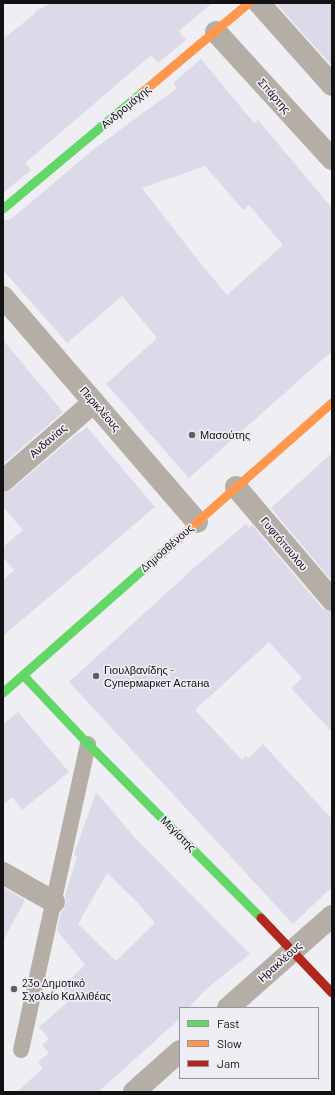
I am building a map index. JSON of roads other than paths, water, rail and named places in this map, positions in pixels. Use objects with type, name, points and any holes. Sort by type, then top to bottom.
[{"type":"street","name":"Ανδρομάχης","points":[[3,209],[249,3]]},
{"type":"street","points":[[259,3],[332,85]]},
{"type":"street","name":"Σπάρτης","points":[[216,32],[332,160]]},
{"type":"street","name":"Περικλέους","points":[[3,297],[197,522]]},
{"type":"street","name":"Ανδανiας","points":[[3,481],[94,402]]},
{"type":"street","name":"Δημοσθένους","points":[[3,692],[332,403]]},
{"type":"street","name":"Γυφτόπουλου","points":[[236,487],[332,600]]},
{"type":"street","name":"Μεγίστης","points":[[23,675],[88,744],[293,950],[332,993]]},
{"type":"street","points":[[3,873],[54,902]]},
{"type":"street","name":"Ηρακλέους","points":[[229,1007],[332,916]]},
{"type":"street","points":[[134,1092],[179,1052]]},
{"type":"lane","points":[[21,1050],[88,744]]},
{"type":"place","name":"Μασούτης","points":[[192,435]]},
{"type":"place","name":"Γιουλβανίδης - Супермаркет Астана","points":[[96,676]]},
{"type":"place","name":"23ο Δημοτικό Σχολείο Καλλιθέας","points":[[14,989]]}]
